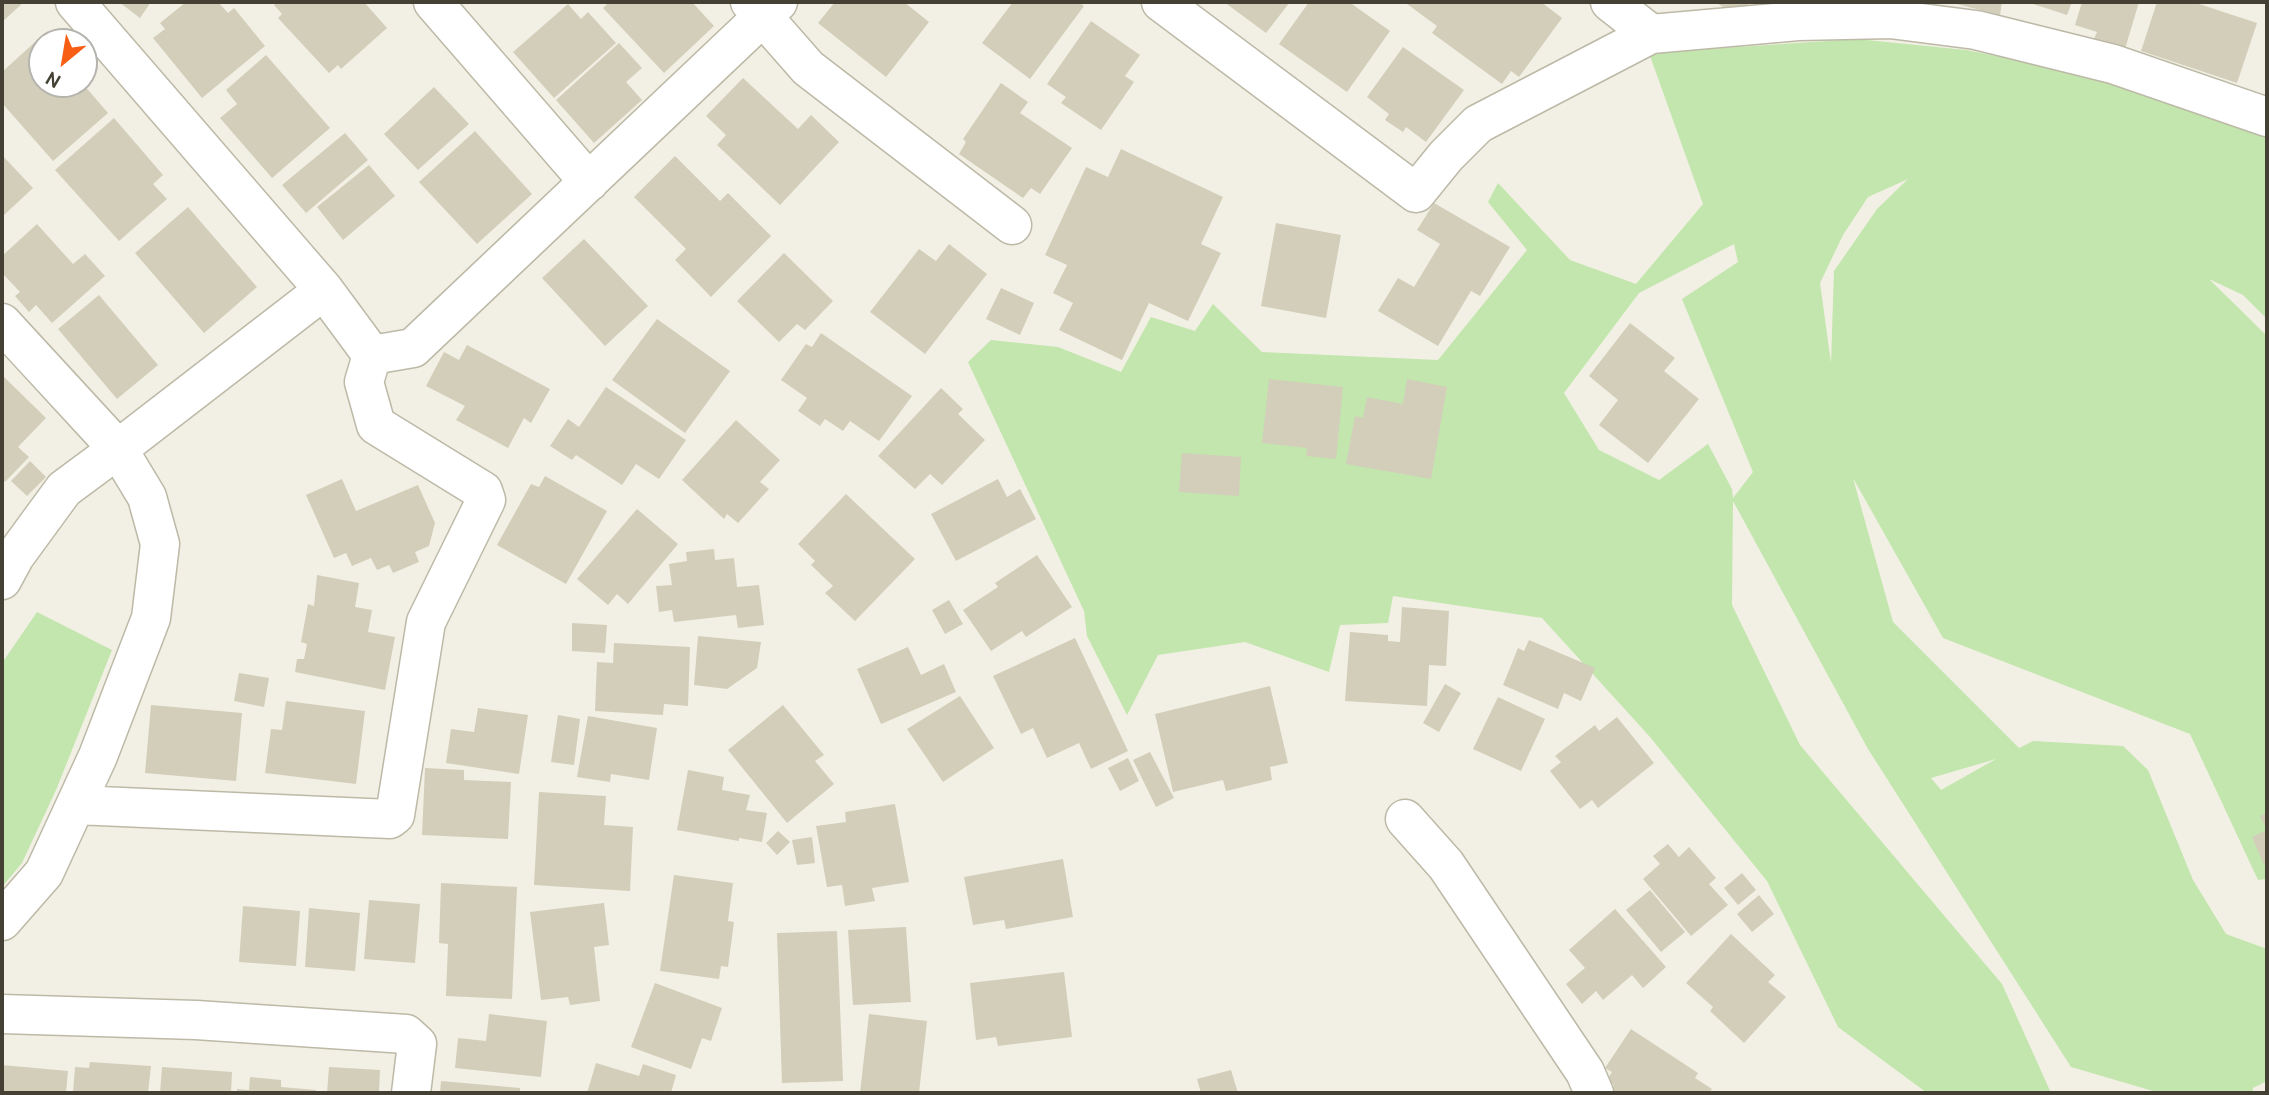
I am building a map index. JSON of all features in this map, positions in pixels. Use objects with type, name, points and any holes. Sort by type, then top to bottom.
[{"type":"street","points":[[75,2],[324,290],[372,355]]},
{"type":"street","points":[[433,2],[589,182]]},
{"type":"street","points":[[1161,2],[1416,192],[1478,124],[1651,34],[1798,21],[1890,19],[1976,30],[2113,64],[2267,117]]},
{"type":"street","points":[[1610,2],[1651,34]]},
{"type":"street","points":[[372,355],[413,348],[589,182],[763,7],[808,68],[1012,225]]},
{"type":"street","points":[[2,580],[15,556],[64,488],[324,290]]},
{"type":"street","points":[[2,323],[118,449],[146,497],[160,544],[151,618],[77,805],[44,873],[2,921]]},
{"type":"street","points":[[77,805],[390,819],[394,815],[426,622],[485,500],[483,491],[376,425],[364,382],[372,355]]},
{"type":"street","points":[[1405,819],[1446,864],[1584,1072],[1594,1093]]},
{"type":"street","points":[[2,1014],[196,1020],[407,1034],[417,1044],[411,1093]]},
{"type":"green space","points":[[1857,39],[1966,50],[2103,77],[2267,134],[2267,319],[2243,295],[2209,279],[2267,336],[2267,879],[2258,880],[2190,734],[1943,638],[1853,478],[1893,622],[2019,748],[2033,741],[2123,746],[2148,770],[2193,880],[2226,934],[2267,949],[2267,1081],[2253,1088],[2252,1093],[2160,1093],[2071,1067],[1868,749],[1733,501],[1732,605],[1800,745],[2002,984],[2051,1093],[1927,1093],[1838,1027],[1767,881],[1650,737],[1542,618],[1393,596],[1388,623],[1340,625],[1329,672],[1245,642],[1158,655],[1127,715],[1087,636],[1084,611],[968,362],[991,340],[1058,347],[1121,372],[1151,317],[1195,331],[1213,304],[1262,352],[1438,360],[1527,250],[1488,202],[1498,183],[1570,260],[1636,284],[1703,204],[1649,53]],"holes":[[[1908,179],[1877,209],[1834,271],[1831,363],[1820,283],[1843,235],[1868,197]],[[1734,244],[1738,262],[1682,299],[1753,472],[1733,498],[1732,489],[1708,444],[1659,480],[1599,450],[1564,393],[1639,293]],[[1996,759],[1941,790],[1931,778]]]},
{"type":"green space","points":[[37,612],[112,650],[56,790],[22,863],[2,887],[2,663]]},
{"type":"building","points":[[2,2],[24,2],[2,22]]},
{"type":"building","points":[[119,2],[151,2],[140,18]]},
{"type":"building","points":[[186,2],[218,2],[228,13],[234,8],[265,46],[202,98],[153,38],[165,29],[160,23]]},
{"type":"building","points":[[278,2],[364,2],[387,28],[341,69],[338,65],[329,73],[278,18],[282,14],[274,5]]},
{"type":"building","points":[[609,2],[692,2],[714,26],[664,73],[603,8]]},
{"type":"building","points":[[835,2],[904,2],[929,22],[886,77],[818,23]]},
{"type":"building","points":[[1013,2],[1078,2],[1084,6],[1030,79],[982,43]]},
{"type":"building","points":[[1224,2],[1290,2],[1266,33]]},
{"type":"building","points":[[1309,2],[1349,2],[1390,31],[1347,92],[1279,44]]},
{"type":"building","points":[[1541,2],[1562,18],[1519,77],[1511,71],[1502,84],[1432,33],[1437,26],[1407,4]]},
{"type":"building","points":[[1715,2],[1750,2],[1746,7],[1728,10]]},
{"type":"building","points":[[1949,2],[2002,2],[2000,15]]},
{"type":"building","points":[[2027,2],[2072,2],[2067,15]]},
{"type":"building","points":[[2082,2],[2139,2],[2125,49],[2094,39],[2097,32],[2075,25]]},
{"type":"building","points":[[2157,2],[2193,2],[2257,23],[2237,83],[2141,51]]},
{"type":"building","points":[[568,4],[581,19],[588,12],[616,43],[554,98],[513,52]]},
{"type":"building","points":[[1091,21],[1140,55],[1125,76],[1134,82],[1101,130],[1061,103],[1066,97],[1047,84]]},
{"type":"building","points":[[619,43],[642,68],[626,82],[642,100],[594,143],[556,100]]},
{"type":"building","points":[[1403,47],[1464,90],[1426,142],[1406,127],[1403,132],[1385,120],[1389,114],[1367,97]]},
{"type":"building","points":[[28,48],[28,98],[95,98],[108,113],[53,161],[2,103],[2,72]]},
{"type":"building","points":[[266,55],[330,128],[272,178],[220,118],[237,104],[226,90]]},
{"type":"building","points":[[743,78],[798,129],[811,115],[839,142],[780,205],[717,145],[726,135],[706,116]]},
{"type":"building","points":[[1001,83],[1028,102],[1020,113],[1072,148],[1040,194],[1031,188],[1023,198],[959,154],[966,142],[963,139]]},
{"type":"building","points":[[434,87],[469,124],[418,170],[384,134]]},
{"type":"building","points":[[114,118],[163,175],[153,184],[167,199],[119,241],[55,170]]},
{"type":"building","points":[[475,131],[532,194],[477,244],[419,182]]},
{"type":"building","points":[[345,133],[368,160],[306,213],[282,185]]},
{"type":"building","points":[[1121,149],[1223,197],[1201,244],[1221,253],[1188,321],[1149,303],[1122,360],[1059,330],[1073,303],[1053,293],[1067,265],[1045,255],[1086,167],[1108,177]]},
{"type":"building","points":[[2,155],[33,188],[2,217]]},
{"type":"building","points":[[675,156],[720,201],[728,193],[771,236],[711,297],[675,260],[686,249],[634,197]]},
{"type":"building","points":[[369,165],[395,196],[343,240],[317,207]]},
{"type":"building","points":[[1434,203],[1510,247],[1480,296],[1471,291],[1438,346],[1378,311],[1398,278],[1414,287],[1440,244],[1417,230]]},
{"type":"building","points":[[188,207],[257,287],[204,333],[135,253]]},
{"type":"building","points":[[1276,223],[1341,235],[1326,318],[1261,306]]},
{"type":"building","points":[[37,224],[73,264],[85,254],[105,276],[52,323],[36,305],[29,312],[15,296],[20,292],[2,273],[2,256]]},
{"type":"building","points":[[584,239],[648,306],[605,346],[542,278]]},
{"type":"building","points":[[949,244],[987,274],[925,354],[870,312],[919,249],[936,261]]},
{"type":"building","points":[[784,253],[833,301],[805,330],[797,324],[779,342],[737,301]]},
{"type":"building","points":[[1001,288],[1034,303],[1020,335],[986,319]]},
{"type":"building","points":[[99,295],[158,365],[117,399],[58,329]]},
{"type":"building","points":[[657,319],[730,371],[685,433],[612,380]]},
{"type":"building","points":[[1630,323],[1675,358],[1664,371],[1699,399],[1648,463],[1599,425],[1618,400],[1589,376]]},
{"type":"building","points":[[821,333],[912,396],[879,441],[850,421],[843,431],[825,419],[820,426],[798,411],[807,398],[781,380],[806,344],[812,347]]},
{"type":"building","points":[[467,345],[550,389],[531,423],[524,418],[508,448],[456,420],[465,406],[426,386],[444,352],[459,360]]},
{"type":"building","points":[[2,375],[46,418],[18,447],[29,457],[5,482],[2,478]]},
{"type":"building","points":[[1269,379],[1343,387],[1336,459],[1306,456],[1307,448],[1262,443]]},
{"type":"building","points":[[1407,379],[1447,387],[1431,479],[1346,464],[1355,416],[1363,418],[1367,397],[1403,404]]},
{"type":"building","points":[[606,387],[686,440],[659,479],[636,464],[622,485],[576,455],[572,460],[550,446],[568,419],[579,427]]},
{"type":"building","points":[[941,388],[963,409],[958,414],[985,440],[942,485],[930,474],[915,489],[878,456]]},
{"type":"building","points":[[736,420],[780,460],[760,482],[769,489],[738,523],[727,514],[724,519],[682,480]]},
{"type":"building","points":[[1182,453],[1241,457],[1239,496],[1179,492]]},
{"type":"building","points":[[30,461],[46,477],[27,496],[11,481]]},
{"type":"building","points":[[545,476],[607,511],[566,584],[497,545],[531,484],[539,487]]},
{"type":"building","points":[[342,479],[356,511],[418,485],[435,523],[429,546],[415,552],[419,562],[393,573],[389,565],[377,570],[371,558],[352,566],[346,553],[334,558],[306,495]]},
{"type":"building","points":[[998,479],[1007,497],[1020,489],[1036,519],[956,561],[931,514]]},
{"type":"building","points":[[846,494],[915,559],[855,621],[825,593],[833,586],[811,565],[815,561],[798,544]]},
{"type":"building","points":[[637,509],[678,544],[628,604],[617,594],[608,605],[577,579]]},
{"type":"building","points":[[714,549],[715,560],[734,558],[737,587],[759,585],[764,625],[738,628],[736,615],[674,622],[672,610],[659,612],[656,586],[672,585],[669,564],[687,561],[686,552]]},
{"type":"building","points":[[1037,555],[1072,607],[1026,637],[1022,631],[991,651],[963,610],[998,587],[995,583]]},
{"type":"building","points":[[317,575],[359,583],[355,607],[372,610],[368,632],[395,637],[385,690],[295,672],[297,659],[304,659],[307,644],[301,642],[308,604],[314,606]]},
{"type":"building","points":[[949,600],[963,624],[945,634],[932,610]]},
{"type":"building","points":[[1402,607],[1449,611],[1446,666],[1429,665],[1427,706],[1345,701],[1350,632],[1388,635],[1388,641],[1400,642]]},
{"type":"building","points":[[572,623],[607,625],[605,653],[572,651]]},
{"type":"building","points":[[698,636],[761,642],[757,668],[727,689],[694,685]]},
{"type":"building","points":[[1075,638],[1128,751],[1091,769],[1079,743],[1047,758],[1033,728],[1021,734],[993,676]]},
{"type":"building","points":[[1529,640],[1595,668],[1581,701],[1564,693],[1558,709],[1503,685],[1518,648],[1524,651]]},
{"type":"building","points":[[614,643],[690,647],[688,706],[664,704],[663,715],[595,711],[597,662],[613,663]]},
{"type":"building","points":[[908,647],[921,675],[944,664],[956,692],[881,724],[857,669]]},
{"type":"building","points":[[239,673],[269,678],[264,707],[234,701]]},
{"type":"building","points":[[1445,684],[1461,693],[1439,732],[1423,723]]},
{"type":"building","points":[[1270,686],[1288,763],[1270,767],[1272,780],[1226,791],[1223,780],[1173,792],[1155,714]]},
{"type":"building","points":[[960,696],[994,748],[943,782],[907,729]]},
{"type":"building","points":[[1498,697],[1545,719],[1521,771],[1473,749]]},
{"type":"building","points":[[286,701],[365,711],[356,784],[265,773],[271,729],[282,730]]},
{"type":"building","points":[[151,705],[242,713],[236,781],[145,773]]},
{"type":"building","points":[[783,705],[824,755],[815,761],[834,784],[787,823],[728,750]]},
{"type":"building","points":[[478,708],[528,715],[519,774],[446,763],[451,729],[474,732]]},
{"type":"building","points":[[558,715],[580,719],[574,765],[551,762]]},
{"type":"building","points":[[588,716],[657,728],[649,780],[611,774],[610,782],[577,777]]},
{"type":"building","points":[[1617,717],[1654,763],[1598,808],[1592,800],[1580,809],[1550,771],[1561,762],[1555,756],[1595,725],[1599,731]]},
{"type":"building","points":[[1150,752],[1174,798],[1156,807],[1133,760]]},
{"type":"building","points":[[1128,758],[1139,781],[1120,791],[1108,768]]},
{"type":"building","points":[[425,768],[464,770],[464,780],[511,782],[508,839],[422,835]]},
{"type":"building","points":[[688,770],[724,777],[722,790],[750,795],[746,810],[767,813],[762,842],[739,838],[739,841],[677,830]]},
{"type":"building","points":[[539,792],[606,796],[604,825],[633,827],[630,891],[534,885]]},
{"type":"building","points":[[895,804],[909,882],[872,888],[875,901],[845,906],[842,885],[827,887],[816,826],[846,822],[845,812]]},
{"type":"building","points":[[2267,813],[2267,830],[2260,816]]},
{"type":"building","points":[[2267,830],[2267,864],[2264,865],[2252,837]]},
{"type":"building","points":[[778,831],[790,842],[777,855],[766,843]]},
{"type":"building","points":[[812,837],[815,863],[797,865],[792,840]]},
{"type":"building","points":[[1668,844],[1679,857],[1689,847],[1716,878],[1709,884],[1728,905],[1691,936],[1643,879],[1660,864],[1653,856]]},
{"type":"building","points":[[1063,859],[1073,917],[1006,929],[1004,920],[973,925],[964,877]]},
{"type":"building","points":[[1742,873],[1756,890],[1738,905],[1724,888]]},
{"type":"building","points":[[674,875],[733,883],[728,921],[734,922],[728,967],[721,966],[719,979],[660,971]]},
{"type":"building","points":[[441,883],[517,887],[512,999],[446,996],[448,944],[439,943]]},
{"type":"building","points":[[1650,890],[1685,932],[1661,952],[1626,910]]},
{"type":"building","points":[[1759,895],[1774,914],[1752,932],[1737,914]]},
{"type":"building","points":[[369,900],[420,904],[415,963],[364,959]]},
{"type":"building","points":[[604,903],[609,945],[594,947],[600,1001],[570,1005],[568,997],[541,1000],[530,912]]},
{"type":"building","points":[[243,906],[300,911],[296,966],[239,962]]},
{"type":"building","points":[[309,908],[360,913],[355,971],[305,967]]},
{"type":"building","points":[[1615,909],[1666,967],[1643,988],[1632,975],[1603,1000],[1596,991],[1582,1004],[1566,984],[1585,968],[1569,950]]},
{"type":"building","points":[[906,927],[911,1002],[853,1005],[848,930]]},
{"type":"building","points":[[837,931],[843,1081],[782,1083],[777,933]]},
{"type":"building","points":[[1731,934],[1775,975],[1768,982],[1786,997],[1744,1043],[1710,1011],[1713,1007],[1686,983]]},
{"type":"building","points":[[1064,972],[1072,1037],[998,1046],[996,1037],[976,1040],[970,983]]},
{"type":"building","points":[[655,983],[722,1008],[711,1041],[702,1038],[691,1069],[631,1047]]},
{"type":"building","points":[[489,1014],[547,1021],[541,1077],[455,1068],[458,1038],[486,1041]]},
{"type":"building","points":[[869,1014],[927,1021],[919,1093],[860,1093]]},
{"type":"building","points":[[1631,1029],[1698,1073],[1695,1078],[1712,1089],[1709,1093],[1615,1093],[1610,1090],[1614,1085],[1607,1080],[1612,1072],[1605,1068]]},
{"type":"building","points":[[90,1062],[151,1066],[148,1093],[73,1093],[75,1067],[89,1068]]},
{"type":"building","points":[[596,1063],[639,1076],[643,1064],[676,1075],[671,1093],[587,1093]]},
{"type":"building","points":[[2,1065],[68,1071],[66,1093],[2,1093]]},
{"type":"building","points":[[162,1067],[232,1072],[231,1093],[160,1093]]},
{"type":"building","points":[[329,1067],[380,1070],[379,1093],[327,1093]]},
{"type":"building","points":[[1231,1070],[1238,1093],[1201,1093],[1197,1079]]},
{"type":"building","points":[[250,1077],[281,1080],[281,1087],[316,1090],[315,1093],[237,1093],[237,1089],[249,1090]]},
{"type":"building","points":[[441,1081],[520,1088],[520,1093],[440,1093]]}]
